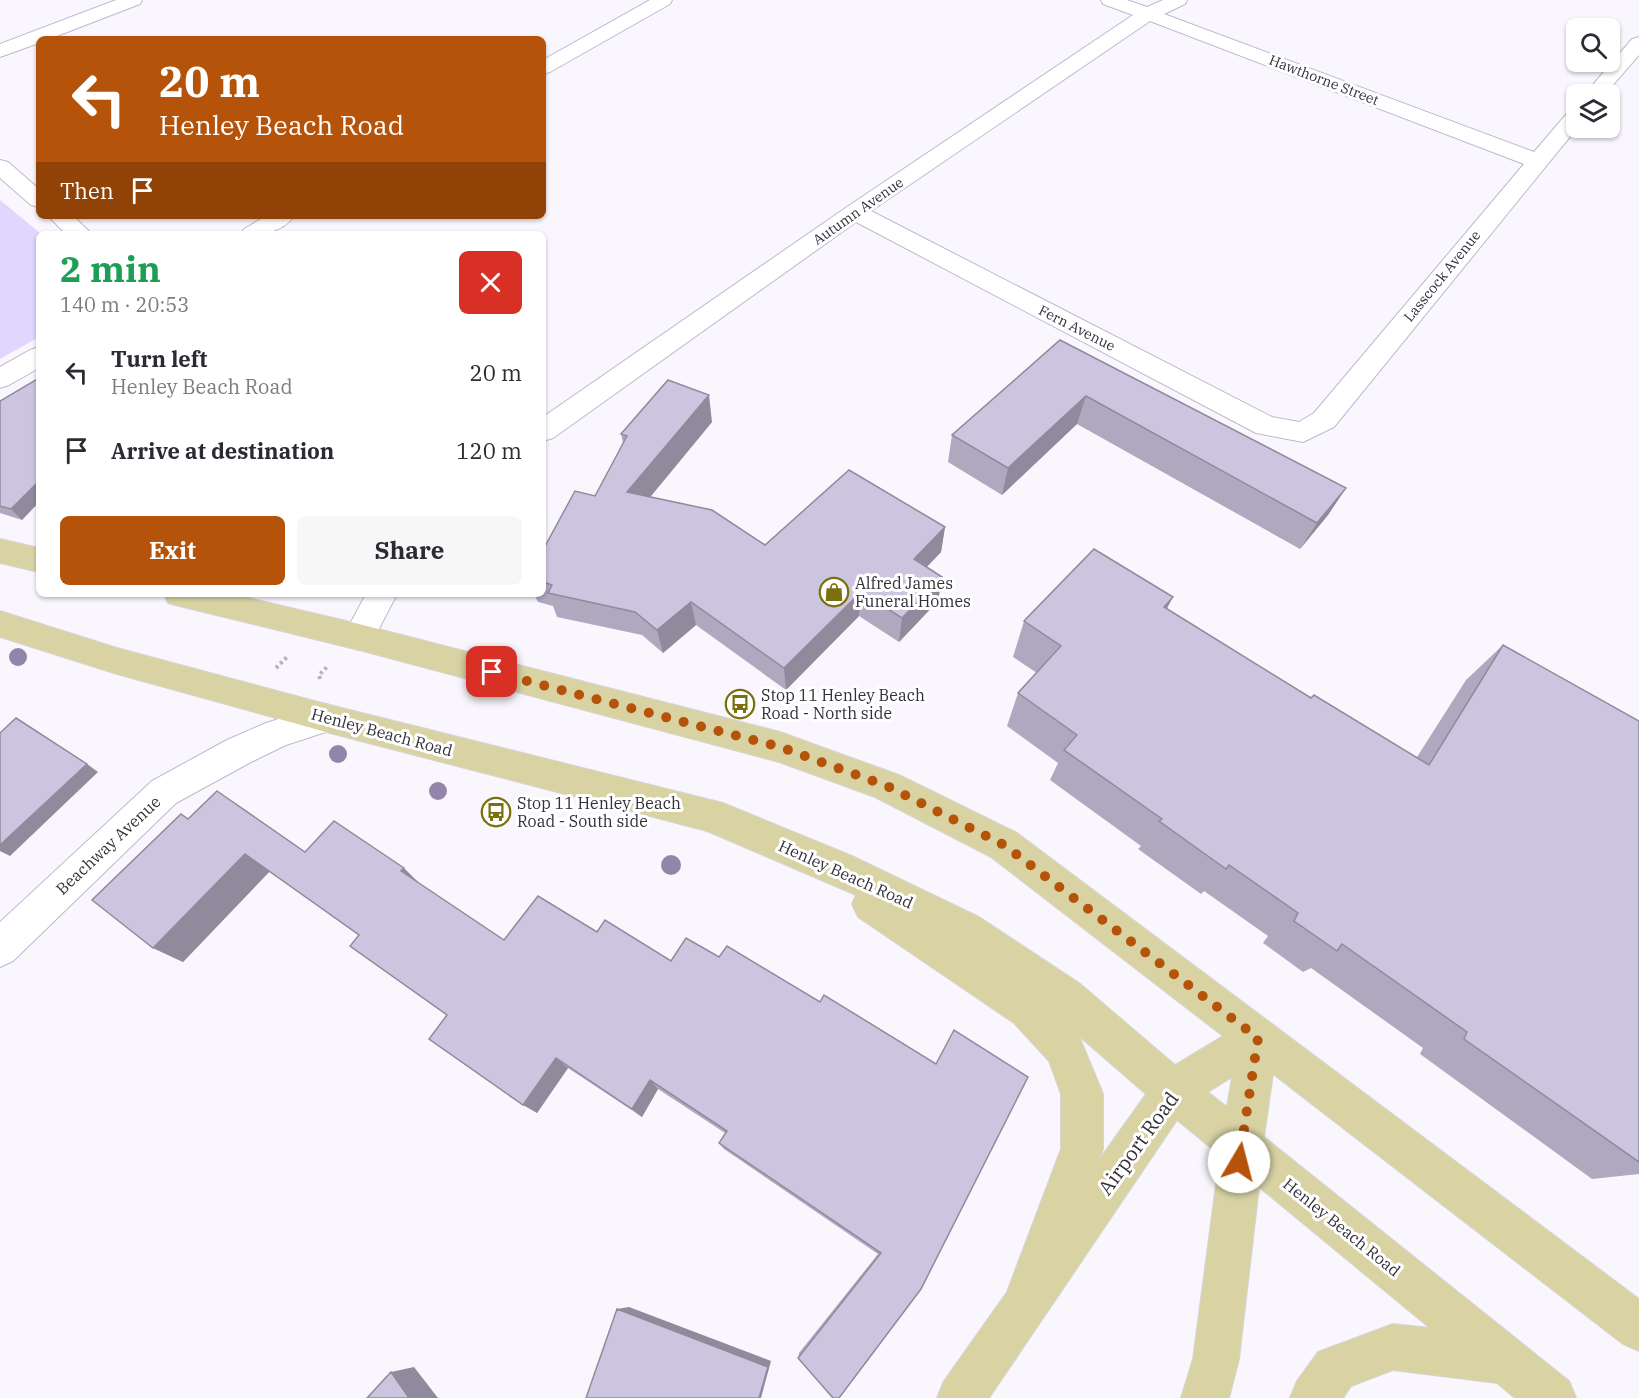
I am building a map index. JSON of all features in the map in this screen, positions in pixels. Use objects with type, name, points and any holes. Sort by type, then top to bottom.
[{"type":"main road","points":[[0,550],[36,559]]},
{"type":"main road","points":[[192,597],[359,637],[780,747],[887,786],[1004,845],[1639,1328]]},
{"type":"main road","name":"Henley Beach Road","points":[[0,624],[117,661],[326,718],[710,815],[839,868],[966,930],[1065,997],[1173,1090],[1552,1398]]},
{"type":"main road","points":[[710,815],[837,882],[933,943],[1028,1008],[1064,1047],[1082,1094],[1082,1149],[1025,1304]]},
{"type":"main road","points":[[1205,1398],[1216,1359],[1242,1146],[1258,1038]]},
{"type":"main road","name":"Airport Road","points":[[961,1398],[1173,1090],[1258,1038]]},
{"type":"main road","points":[[1314,1398],[1335,1369],[1393,1347],[1507,1361]]},
{"type":"street","points":[[39,36],[134,0]]},
{"type":"street","points":[[546,66],[663,0]]},
{"type":"street","name":"Hawthorne Street","points":[[1110,0],[1537,161]]},
{"type":"street","name":"Autumn Avenue","points":[[546,429],[855,212],[1148,14],[1178,0]]},
{"type":"street","points":[[0,51],[36,37]]},
{"type":"street","points":[[1604,84],[1639,43]]},
{"type":"street","name":"Lasscock Avenue","points":[[1303,432],[1324,420],[1566,127]]},
{"type":"street","points":[[0,167],[36,197]]},
{"type":"street","name":"Fern Avenue","points":[[855,212],[1266,426],[1303,432]]},
{"type":"street","points":[[62,219],[76,231]]},
{"type":"street","points":[[257,231],[278,219]]},
{"type":"street","points":[[0,379],[36,358]]},
{"type":"street","points":[[359,637],[380,597]]},
{"type":"street","name":"Beachway Avenue","points":[[0,948],[164,792],[239,751],[279,733],[326,718]]},
{"type":"path","points":[[326,718],[319,675],[359,637]]},
{"type":"shaded area","points":[[0,200],[37,231],[36,339],[0,359]]},
{"type":"building","points":[[1060,340],[1346,488],[1317,523],[1086,396],[1008,468],[952,435]]},
{"type":"building","points":[[36,380],[36,484],[11,509],[0,506],[0,401]]},
{"type":"building","points":[[668,380],[709,395],[627,492],[712,510],[765,545],[849,470],[945,527],[914,559],[942,577],[902,618],[861,592],[784,668],[691,602],[657,630],[635,612],[548,593],[552,585],[546,583],[546,544],[575,491],[595,496],[627,436],[621,434]]},
{"type":"building","points":[[1094,549],[1173,597],[1164,607],[1311,698],[1314,695],[1429,765],[1503,645],[1639,721],[1639,1162],[1464,1039],[1467,1032],[1342,944],[1337,951],[1294,921],[1298,913],[1229,865],[1226,869],[1159,821],[1162,819],[1064,750],[1077,735],[1018,693],[1061,646],[1024,621]]},
{"type":"building","points":[[16,718],[87,764],[0,845],[0,733]]},
{"type":"building","points":[[217,791],[305,852],[334,821],[404,868],[401,871],[504,940],[538,896],[597,932],[605,920],[671,961],[686,938],[719,957],[727,946],[820,1002],[824,995],[936,1064],[954,1030],[1028,1077],[921,1289],[839,1398],[833,1398],[798,1358],[881,1253],[719,1143],[727,1131],[650,1080],[632,1109],[556,1058],[523,1105],[429,1039],[447,1015],[350,946],[359,935],[245,854],[153,948],[92,900],[181,814],[188,819]]},
{"type":"building","points":[[617,1309],[768,1367],[759,1398],[586,1398]]},
{"type":"building","points":[[391,1372],[409,1398],[367,1398]]},
{"type":"place","name":"Alfred James Funeral Homes","points":[[834,592]]},
{"type":"place","name":"Stop 11 Henley Beach Road - North side","points":[[740,704]]},
{"type":"place","name":"Stop 11 Henley Beach Road - South side","points":[[496,812]]},
{"type":"route","points":[[492,672],[780,747],[887,786],[1004,845],[1258,1038],[1239,1162]]}]
